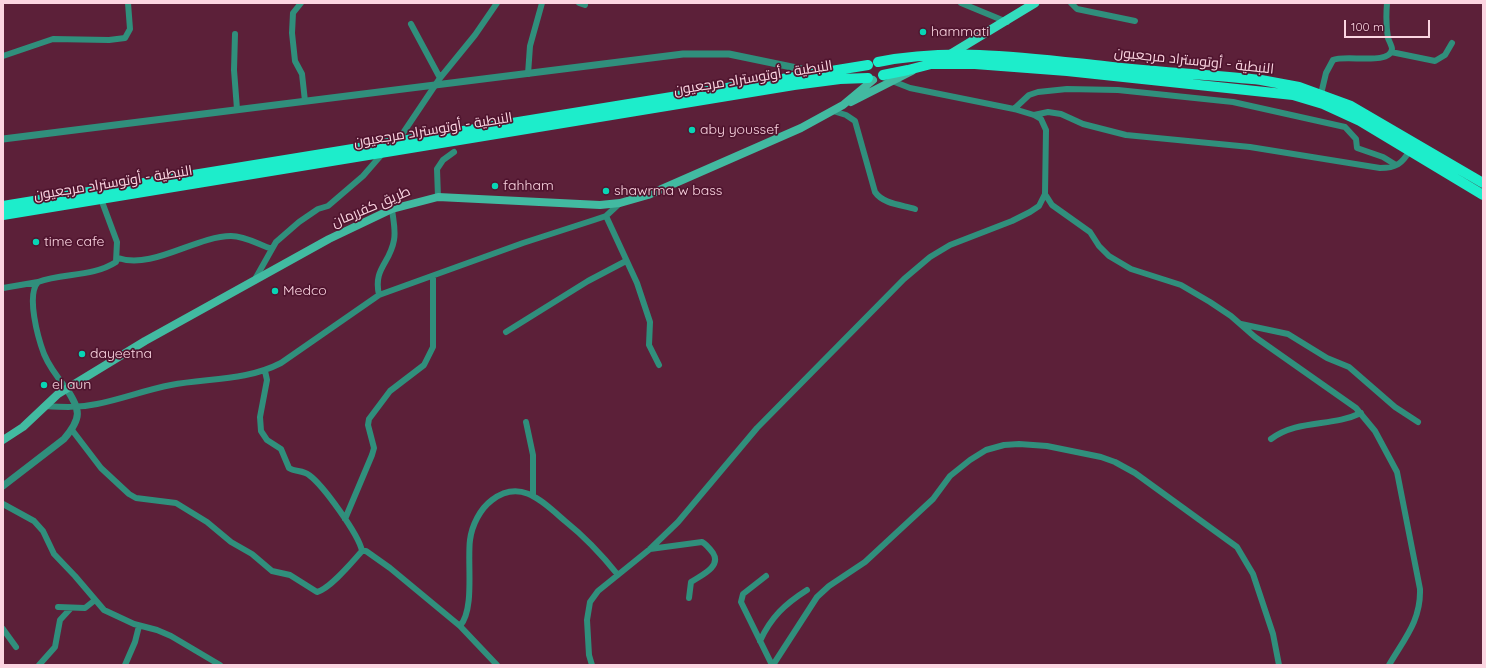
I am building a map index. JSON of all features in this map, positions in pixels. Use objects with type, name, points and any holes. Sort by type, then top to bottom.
[{"type":"highway","name":"النبطية - أوتوستراد مرجعيون","points":[[3,206],[868,65],[873,62],[908,56],[953,54],[1035,59],[1261,80],[1299,87],[1351,106],[1483,195]]},
{"type":"highway","points":[[868,65],[865,70],[876,78],[884,69],[878,62]]},
{"type":"highway","name":"النبطية - أوتوستراد مرجعيون","points":[[3,215],[794,85],[840,79],[876,78],[926,65],[975,64],[1293,95],[1323,104],[1360,121],[1483,183]]},
{"type":"main road","points":[[843,105],[869,94],[926,65],[953,54],[1007,22],[1035,3]]},
{"type":"main road","name":"طريق كفررمان","points":[[3,440],[23,427],[66,388],[145,341],[330,239],[392,209],[438,197],[600,205],[620,203],[648,195],[801,128],[843,105],[876,78]]},
{"type":"street","points":[[3,56],[53,39],[109,40],[125,38],[130,29],[128,3]]},
{"type":"street","points":[[301,3],[293,13],[292,33],[295,61],[302,74],[305,101]]},
{"type":"street","points":[[397,142],[440,78],[475,35],[497,3]]},
{"type":"street","points":[[528,74],[530,46],[542,3]]},
{"type":"street","points":[[961,3],[1007,22]]},
{"type":"street","points":[[1071,3],[1077,9],[1135,21]]},
{"type":"street","points":[[1321,94],[1326,74],[1334,60],[1344,57],[1364,59],[1385,58],[1391,52],[1392,49],[1387,28],[1387,3]]},
{"type":"street","points":[[411,24],[440,78]]},
{"type":"street","points":[[235,34],[234,70],[237,109]]},
{"type":"street","points":[[1391,52],[1435,61],[1445,55],[1452,43]]},
{"type":"street","points":[[3,139],[683,54],[716,54],[754,58],[819,72]]},
{"type":"street","points":[[1118,90],[1119,77]]},
{"type":"street","points":[[592,665],[589,655],[587,620],[590,602],[598,591],[650,549],[689,510],[768,416],[908,275],[930,257],[950,245],[1012,222],[1030,212],[1039,206],[1045,194],[1046,130],[1041,119],[1034,115],[1014,109],[910,88],[876,78]]},
{"type":"street","points":[[1014,109],[1029,95],[1038,92],[1067,89],[1118,90],[1233,102],[1345,127],[1356,139],[1358,148],[1383,158],[1396,166]]},
{"type":"street","points":[[833,111],[846,115],[855,121],[878,196],[884,200],[915,209]]},
{"type":"street","points":[[1034,115],[1048,112],[1061,114],[1083,124],[1126,136],[1250,147],[1366,166],[1391,168],[1396,166],[1405,160],[1413,147]]},
{"type":"street","points":[[254,282],[276,242],[299,222],[318,209],[328,206],[363,176],[384,152]]},
{"type":"street","points":[[438,197],[437,169],[443,160],[454,152]]},
{"type":"street","points":[[1045,194],[1052,205],[1090,232],[1099,246],[1109,256],[1131,268],[1181,285],[1210,302],[1255,337],[1346,400],[1361,413],[1375,431],[1397,472],[1420,589],[1420,608],[1417,619],[1389,665]]},
{"type":"street","points":[[3,288],[101,269],[116,262],[118,258],[117,242],[101,199]]},
{"type":"street","points":[[45,406],[78,407],[96,404],[167,386],[247,376],[265,371],[281,363],[380,295],[504,250],[606,216],[620,203]]},
{"type":"street","points":[[380,295],[377,284],[378,274],[394,241],[392,209]]},
{"type":"street","points":[[606,216],[637,283],[650,322],[649,345],[659,365]]},
{"type":"street","points":[[118,258],[129,261],[156,256],[216,238],[231,236],[248,239],[272,249]]},
{"type":"street","points":[[506,332],[588,281],[626,261]]},
{"type":"street","points":[[345,519],[374,448],[368,425],[369,419],[390,391],[424,365],[433,347],[433,277]]},
{"type":"street","points":[[3,486],[64,439],[72,430],[76,421],[78,407],[48,362],[43,349],[32,300],[33,288],[38,282]]},
{"type":"street","points":[[1240,324],[1288,334],[1328,358],[1349,367],[1395,407],[1418,422]]},
{"type":"street","points":[[265,371],[266,380],[260,422],[263,436],[281,449],[288,468],[304,472],[317,482],[345,519],[362,551],[371,554],[390,568],[460,626],[497,665]]},
{"type":"street","points":[[1271,439],[1281,433],[1297,427],[1341,420],[1361,413]]},
{"type":"street","points":[[526,422],[533,455],[533,495]]},
{"type":"street","points":[[72,430],[101,468],[128,494],[136,498],[176,503],[207,522],[231,542],[252,554],[272,572],[290,575],[312,590],[317,592],[322,590],[356,559],[362,551]]},
{"type":"street","points":[[766,576],[743,594],[741,598],[744,611],[773,665],[817,597],[829,586],[865,562],[933,499],[950,476],[970,460],[986,450],[1004,445],[1019,444],[1061,448],[1102,457],[1135,473],[1238,547],[1244,555],[1253,574],[1273,634],[1279,665]]},
{"type":"street","points":[[460,626],[467,611],[470,540],[474,525],[490,502],[499,495],[517,492],[533,495],[546,502],[581,533],[618,575]]},
{"type":"street","points":[[3,504],[34,521],[43,531],[54,554],[76,576],[95,600],[109,614],[139,626],[157,630],[171,636],[220,665]]},
{"type":"street","points":[[650,549],[702,542],[710,550],[716,561],[709,570],[691,582],[689,598]]},
{"type":"street","points":[[760,641],[769,623],[785,606],[807,590]]},
{"type":"street","points":[[58,607],[85,608],[95,600]]},
{"type":"street","points":[[39,665],[56,648],[60,620],[71,608]]},
{"type":"street","points":[[125,665],[135,642],[139,626]]},
{"type":"street","points":[[3,629],[16,647]]},
{"type":"place","name":"hammati","points":[[923,32]]},
{"type":"place","name":"aby youssef","points":[[692,130]]},
{"type":"place","name":"fahham","points":[[495,186]]},
{"type":"place","name":"shawrma w bass","points":[[606,191]]},
{"type":"place","name":"time cafe","points":[[36,242]]},
{"type":"place","name":"Medco","points":[[275,291]]},
{"type":"place","name":"dayeetna","points":[[82,354]]},
{"type":"place","name":"el aun","points":[[44,385]]}]
